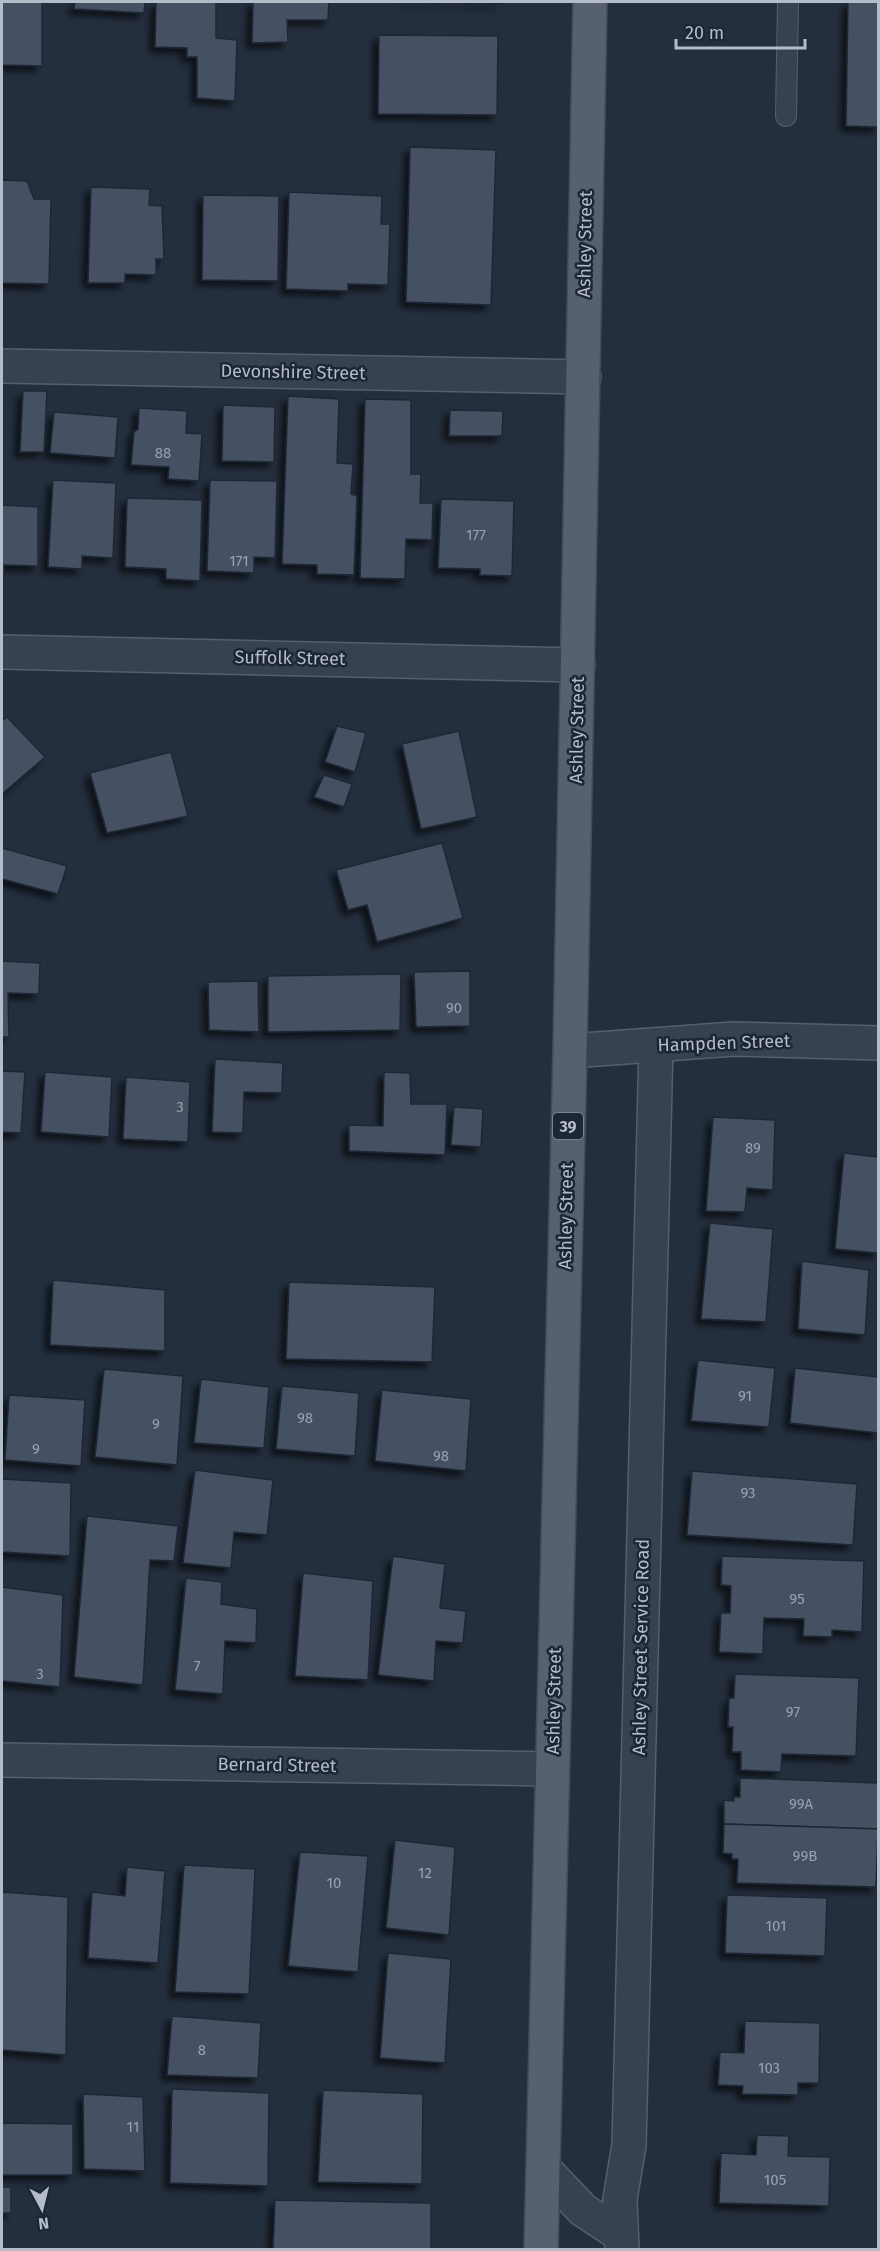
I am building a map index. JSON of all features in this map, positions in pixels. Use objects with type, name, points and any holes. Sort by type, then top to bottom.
[{"type":"main road","name":"Ashley Street","points":[[541,2250],[570,1051],[590,2]]},
{"type":"street","name":"Devonshire Street","points":[[2,366],[584,377]]},
{"type":"street","name":"Suffolk Street","points":[[2,652],[578,665]]},
{"type":"street","name":"Hampden Street","points":[[570,1051],[735,1039],[879,1043]]},
{"type":"street","name":"Ashley Street Service Road","points":[[622,2242],[620,2199],[628,2158],[629,2130],[656,1045]]},
{"type":"street","name":"Bernard Street","points":[[2,1760],[552,1769]]},
{"type":"street","points":[[543,2168],[583,2210],[622,2242]]},
{"type":"lane","points":[[786,116],[788,2]]},
{"type":"building","points":[[2,2],[42,2],[42,66],[2,65]]},
{"type":"building","points":[[75,2],[145,2],[144,13],[74,9]]},
{"type":"building","points":[[156,2],[216,2],[216,38],[237,40],[235,101],[197,98],[197,57],[187,57],[187,48],[155,47]]},
{"type":"building","points":[[253,2],[329,2],[328,20],[287,20],[288,42],[252,43]]},
{"type":"building","points":[[406,2],[502,2],[502,3]]},
{"type":"building","points":[[848,2],[878,2],[878,127],[846,126]]},
{"type":"building","points":[[379,35],[498,36],[497,115],[378,114]]},
{"type":"building","points":[[410,147],[496,150],[491,305],[406,302]]},
{"type":"building","points":[[2,180],[27,181],[34,199],[51,199],[49,284],[2,283]]},
{"type":"building","points":[[91,187],[150,189],[149,205],[162,206],[164,259],[156,259],[156,275],[125,274],[125,283],[88,283]]},
{"type":"building","points":[[289,192],[382,196],[381,224],[390,224],[388,285],[348,284],[348,291],[286,289]]},
{"type":"building","points":[[203,195],[279,196],[278,281],[202,280]]},
{"type":"building","points":[[23,391],[47,391],[44,452],[20,452]]},
{"type":"building","points":[[288,396],[339,399],[337,463],[353,464],[351,494],[357,496],[354,575],[317,574],[317,565],[282,564]]},
{"type":"building","points":[[365,399],[411,400],[411,474],[421,474],[420,503],[433,503],[432,540],[406,539],[405,579],[360,578]]},
{"type":"building","points":[[223,405],[275,407],[274,462],[222,461]]},
{"type":"building","points":[[139,408],[187,411],[186,433],[202,434],[199,481],[168,479],[169,467],[131,465],[134,432],[138,429]]},
{"type":"building","points":[[450,410],[503,411],[502,436],[449,436]]},
{"type":"building","points":[[54,412],[118,417],[115,458],[50,453]]},
{"type":"building","points":[[53,480],[116,483],[113,558],[82,556],[82,569],[48,567]]},
{"type":"building","points":[[210,480],[277,481],[275,558],[254,557],[254,573],[207,571]]},
{"type":"building","points":[[127,498],[202,500],[200,581],[166,579],[166,569],[125,567]]},
{"type":"building","points":[[441,499],[514,501],[512,576],[480,575],[480,569],[438,568]]},
{"type":"building","points":[[2,505],[38,507],[38,566],[4,565],[4,576],[2,576]]},
{"type":"building","points":[[7,717],[45,757],[2,794],[2,721]]},
{"type":"building","points":[[337,726],[366,733],[355,772],[325,762]]},
{"type":"building","points":[[459,731],[477,817],[421,829],[402,744]]},
{"type":"building","points":[[171,752],[188,816],[107,833],[90,773]]},
{"type":"building","points":[[324,775],[352,784],[344,807],[314,797]]},
{"type":"building","points":[[442,843],[463,918],[377,942],[367,905],[348,910],[336,870]]},
{"type":"building","points":[[2,848],[67,866],[58,894],[2,879]]},
{"type":"building","points":[[2,961],[40,963],[39,994],[8,993],[9,1037],[2,1037]]},
{"type":"building","points":[[470,971],[470,1026],[416,1027],[414,972]]},
{"type":"building","points":[[401,974],[400,1030],[268,1032],[268,976]]},
{"type":"building","points":[[258,981],[259,1032],[209,1030],[208,982]]},
{"type":"building","points":[[215,1059],[283,1063],[282,1093],[244,1092],[243,1133],[212,1132]]},
{"type":"building","points":[[2,1071],[25,1072],[21,1133],[2,1132]]},
{"type":"building","points":[[45,1072],[112,1077],[109,1137],[41,1132]]},
{"type":"building","points":[[384,1072],[410,1073],[411,1104],[447,1104],[445,1155],[349,1151],[349,1125],[383,1126]]},
{"type":"building","points":[[126,1077],[190,1082],[188,1142],[123,1139]]},
{"type":"building","points":[[454,1107],[483,1109],[481,1147],[451,1145]]},
{"type":"building","points":[[713,1117],[775,1120],[773,1190],[747,1188],[745,1212],[706,1211]]},
{"type":"building","points":[[844,1153],[878,1157],[878,1253],[835,1249]]},
{"type":"building","points":[[710,1223],[773,1229],[766,1322],[701,1319]]},
{"type":"building","points":[[802,1261],[869,1270],[865,1335],[798,1329]]},
{"type":"building","points":[[53,1280],[165,1290],[165,1351],[50,1345]]},
{"type":"building","points":[[289,1282],[435,1287],[432,1362],[286,1359]]},
{"type":"building","points":[[698,1360],[775,1368],[769,1427],[691,1421]]},
{"type":"building","points":[[795,1368],[878,1377],[878,1433],[790,1423]]},
{"type":"building","points":[[104,1369],[183,1376],[177,1465],[95,1457]]},
{"type":"building","points":[[201,1379],[269,1387],[264,1448],[194,1443]]},
{"type":"building","points":[[282,1386],[359,1393],[355,1456],[276,1449]]},
{"type":"building","points":[[382,1390],[471,1399],[466,1471],[375,1461]]},
{"type":"building","points":[[9,1395],[85,1400],[81,1466],[5,1460]]},
{"type":"building","points":[[195,1470],[273,1480],[267,1535],[234,1532],[231,1568],[183,1563]]},
{"type":"building","points":[[692,1471],[857,1484],[853,1545],[687,1535]]},
{"type":"building","points":[[2,1479],[71,1483],[70,1556],[2,1552]]},
{"type":"building","points":[[87,1516],[178,1526],[174,1561],[150,1560],[143,1685],[74,1677]]},
{"type":"building","points":[[393,1556],[445,1564],[440,1608],[466,1611],[463,1643],[436,1641],[434,1681],[378,1675]]},
{"type":"building","points":[[722,1556],[864,1561],[862,1632],[832,1630],[832,1637],[803,1636],[804,1619],[764,1618],[763,1654],[719,1652],[721,1613],[730,1613],[731,1586],[721,1585]]},
{"type":"building","points":[[303,1573],[373,1581],[368,1680],[295,1676]]},
{"type":"building","points":[[186,1578],[222,1582],[221,1604],[257,1609],[256,1643],[225,1641],[223,1694],[175,1690]]},
{"type":"building","points":[[2,1587],[63,1595],[60,1687],[2,1681]]},
{"type":"building","points":[[735,1674],[859,1678],[856,1756],[782,1754],[781,1772],[741,1770],[741,1752],[732,1752],[733,1727],[728,1727],[729,1698],[734,1698]]},
{"type":"building","points":[[740,1778],[878,1783],[878,1829],[724,1824],[724,1800],[734,1801],[734,1797],[740,1797]]},
{"type":"building","points":[[724,1824],[878,1829],[876,1887],[737,1883],[738,1859],[732,1859],[732,1854],[723,1853]]},
{"type":"building","points":[[395,1840],[455,1847],[449,1935],[386,1928]]},
{"type":"building","points":[[300,1852],[368,1856],[358,1972],[288,1966]]},
{"type":"building","points":[[184,1865],[255,1869],[249,1994],[175,1992]]},
{"type":"building","points":[[127,1867],[165,1871],[158,1963],[88,1958],[92,1892],[125,1896]]},
{"type":"building","points":[[2,1892],[68,1897],[66,2055],[2,2050]]},
{"type":"building","points":[[727,1895],[827,1898],[825,1956],[725,1953]]},
{"type":"building","points":[[388,1953],[451,1959],[445,2063],[380,2058]]},
{"type":"building","points":[[172,2016],[261,2023],[258,2078],[167,2075]]},
{"type":"building","points":[[745,2021],[820,2023],[819,2083],[798,2083],[798,2095],[742,2094],[743,2086],[718,2085],[720,2052],[744,2053]]},
{"type":"building","points":[[172,2089],[269,2093],[268,2186],[170,2183]]},
{"type":"building","points":[[323,2090],[423,2094],[422,2184],[318,2182]]},
{"type":"building","points":[[83,2094],[143,2097],[145,2171],[84,2169]]},
{"type":"building","points":[[2,2123],[73,2124],[73,2175],[2,2175]]},
{"type":"building","points":[[757,2135],[789,2136],[788,2156],[830,2157],[829,2206],[719,2203],[721,2153],[756,2155]]},
{"type":"building","points":[[2,2187],[11,2187],[11,2213],[2,2213]]},
{"type":"building","points":[[275,2200],[431,2203],[431,2250],[273,2250]]}]
